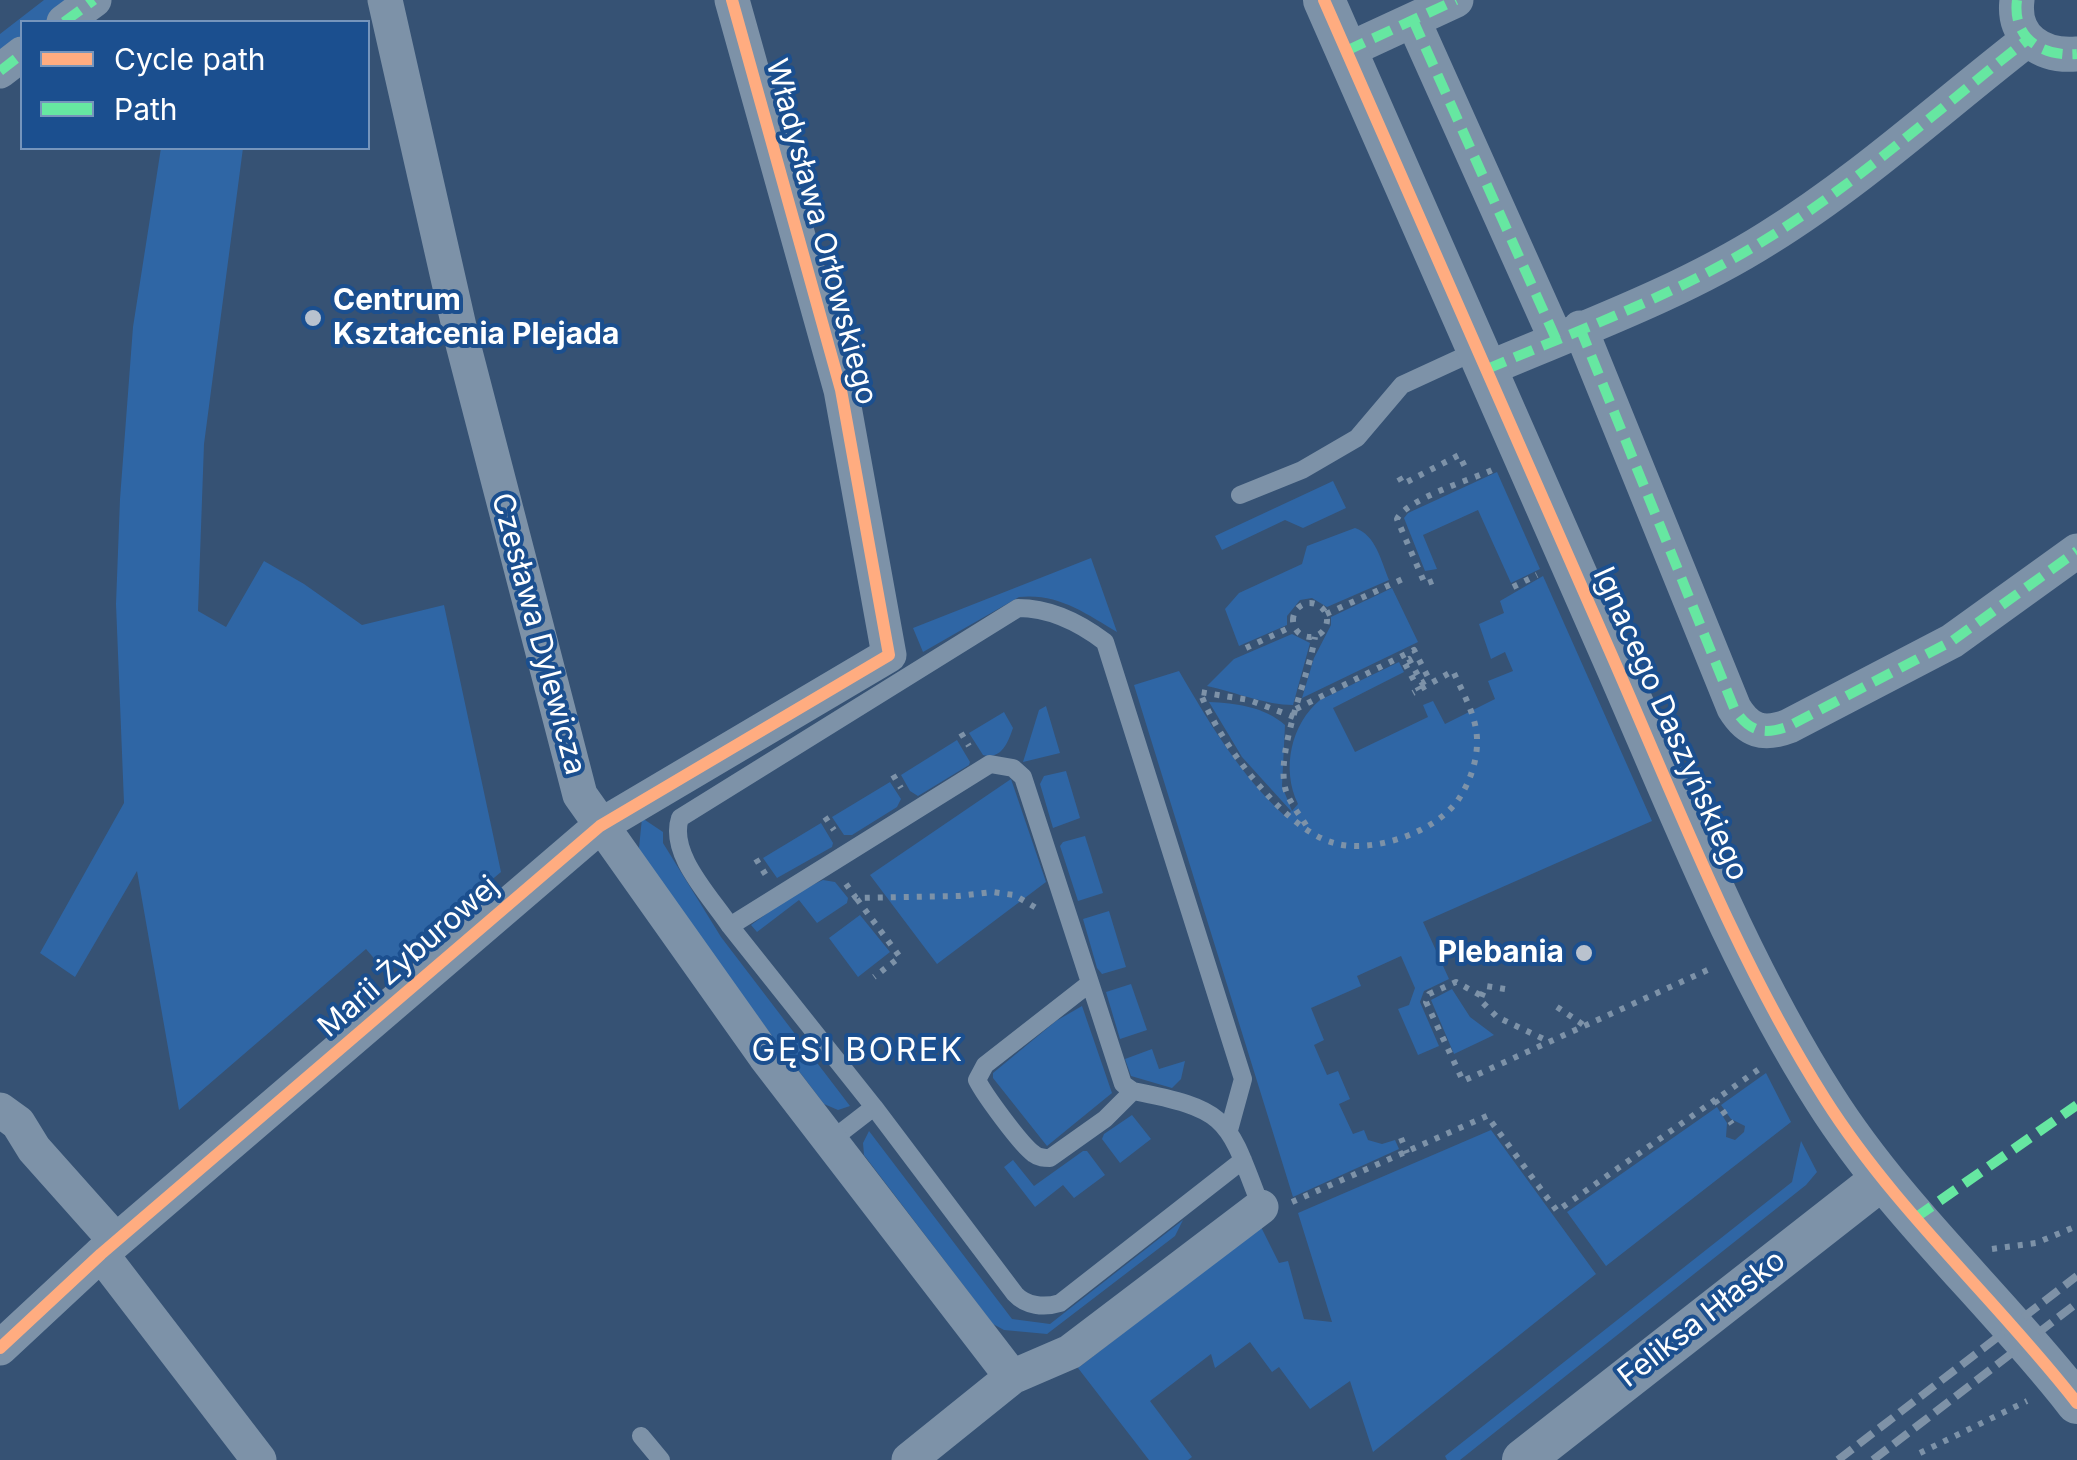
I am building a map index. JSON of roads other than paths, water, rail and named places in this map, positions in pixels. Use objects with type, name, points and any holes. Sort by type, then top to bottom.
[{"type":"street","points":[[67,20],[94,0]]},
{"type":"street","name":"Czesława Dylewicza","points":[[385,0],[463,344],[580,795],[765,1056],[1012,1377]]},
{"type":"street","name":"Władysława Orłowskiego","points":[[732,0],[841,390],[889,655]]},
{"type":"street","name":"Ignacego Daszyńskiego","points":[[1324,0],[1766,998],[1826,1100],[1882,1179],[2028,1340],[2058,1399]]},
{"type":"street","points":[[1346,51],[1456,0]]},
{"type":"street","points":[[2017,0],[2018,26],[2028,40],[2042,51],[2059,56],[2077,54]]},
{"type":"street","points":[[1413,20],[1568,334],[1734,708],[1751,729],[1764,733],[1789,726],[1952,641],[2077,551]]},
{"type":"street","points":[[1482,360],[1568,334],[1686,284],[1770,237],[2028,40]]},
{"type":"street","points":[[0,71],[20,56]]},
{"type":"street","name":"Marii Żyburowej","points":[[0,1348],[108,1248],[600,826],[889,655]]},
{"type":"street","points":[[0,1110],[18,1124],[259,1460]]},
{"type":"street","name":"Feliksa Hłasko","points":[[1523,1460],[1882,1179]]},
{"type":"street","points":[[909,1460],[1012,1377],[1070,1352],[1261,1207]]},
{"type":"lane","points":[[1240,495],[1302,470],[1356,438],[1402,385],[1482,360]]},
{"type":"lane","points":[[1229,1130],[1243,1079],[1105,642],[1067,620],[1036,608],[1018,608],[680,818],[678,842],[730,926],[1022,1302],[1036,1306],[1060,1304],[1243,1160]]},
{"type":"lane","points":[[730,926],[990,764],[1004,766],[1023,777],[1123,1084],[1133,1091],[1212,1112],[1229,1130],[1261,1207]]},
{"type":"lane","points":[[1090,983],[985,1065],[977,1080],[1034,1154],[1043,1158],[1050,1158],[1087,1132],[1133,1091]]},
{"type":"lane","points":[[830,1141],[874,1107]]},
{"type":"lane","points":[[641,1436],[661,1460]]},
{"type":"railway","points":[[1838,1460],[2077,1276]]},
{"type":"railway","points":[[1873,1460],[2077,1303]]},
{"type":"place","name":"Centrum Kształcenia Plejada","points":[[313,318]]},
{"type":"place","name":"Plebania","points":[[1584,953]]},
{"type":"district","name":"GĘSI BOREK","points":[[858,1051]]}]
